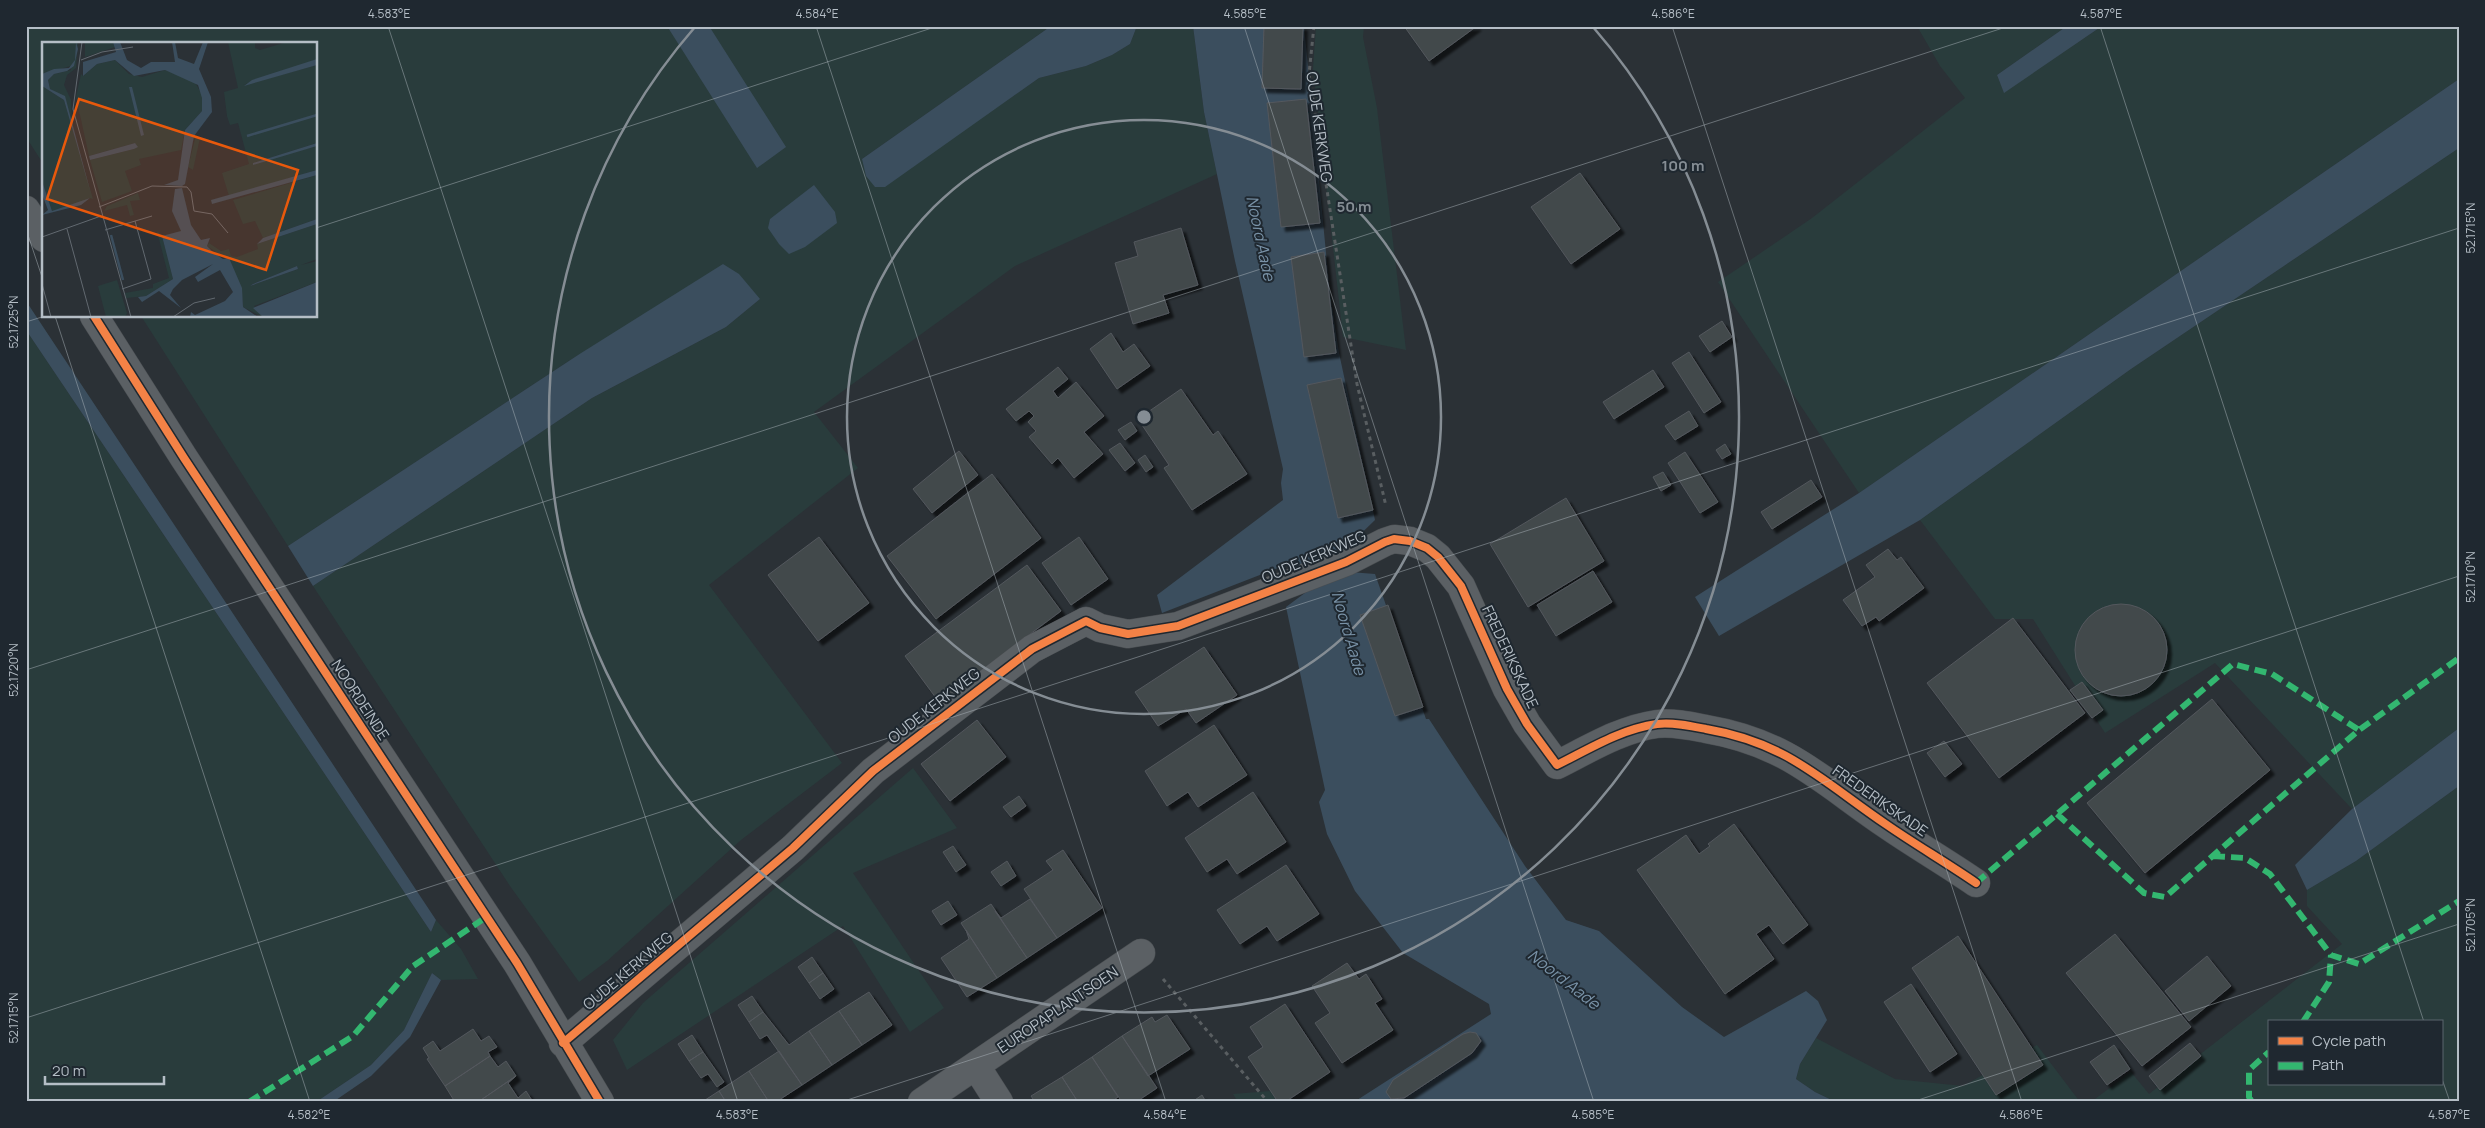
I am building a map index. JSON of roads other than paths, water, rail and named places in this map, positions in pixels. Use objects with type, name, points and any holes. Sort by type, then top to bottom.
[{"type":"street","points":[[26,210],[42,235]]},
{"type":"street","name":"NOORDEINDE","points":[[95,318],[184,458],[517,964],[600,1102]]},
{"type":"street","name":"OUDE KERKWEG","points":[[563,1043],[793,848],[873,771],[1032,649],[1086,621],[1100,628],[1128,634],[1178,626],[1346,562],[1394,539]]},
{"type":"street","name":"FREDERIKSKADE","points":[[1394,539],[1410,541],[1427,548],[1438,557],[1454,576],[1469,602],[1507,689],[1557,766],[1614,736],[1636,728],[1660,724],[1687,725],[1748,738],[1768,746],[1812,770],[1887,825],[1976,883]]},
{"type":"street","name":"EUROPAPLANTSOEN","points":[[922,1102],[1141,954]]},
{"type":"street","points":[[976,1066],[999,1102]]},
{"type":"water","points":[[667,26],[709,26],[786,147],[757,168]]},
{"type":"water","points":[[1051,26],[1137,26],[1130,44],[1112,55],[1086,66],[1039,78],[885,187],[875,187],[866,176],[862,159]]},
{"type":"water","name":"Noord Aade","points":[[1193,26],[1304,26],[1330,294],[1339,353],[1375,520],[1342,552],[1309,565],[1283,566],[1162,613],[1157,595],[1283,500],[1281,483],[1283,469],[1235,261],[1204,112]]},
{"type":"water","points":[[2067,26],[2102,26],[2004,93],[1997,75]]},
{"type":"water","points":[[2459,79],[2459,148],[2131,369],[1920,520],[1719,636],[1695,597],[1859,493]]},
{"type":"water","points":[[814,185],[835,212],[837,223],[805,247],[789,254],[768,228],[770,219]]},
{"type":"water","points":[[723,264],[739,274],[760,299],[726,327],[592,398],[313,586],[288,546],[578,355]]},
{"type":"water","points":[[26,301],[436,920],[431,932],[26,330]]},
{"type":"water","name":"Noord Aade","points":[[1350,572],[1375,574],[1426,719],[1429,719],[1525,866],[1566,920],[1599,931],[1682,1007],[1724,1037],[1806,991],[1818,1001],[1827,1020],[1800,1064],[1796,1079],[1815,1092],[1836,1102],[1354,1102],[1491,1014],[1489,1004],[1403,953],[1355,891],[1327,834],[1319,802],[1325,790],[1286,607],[1317,584]]},
{"type":"water","points":[[2459,728],[2459,786],[2356,861],[2307,890],[2295,865],[2352,809]]},
{"type":"water","points":[[432,973],[441,980],[410,1037],[371,1076],[333,1102],[316,1102],[371,1065],[404,1030]]}]
